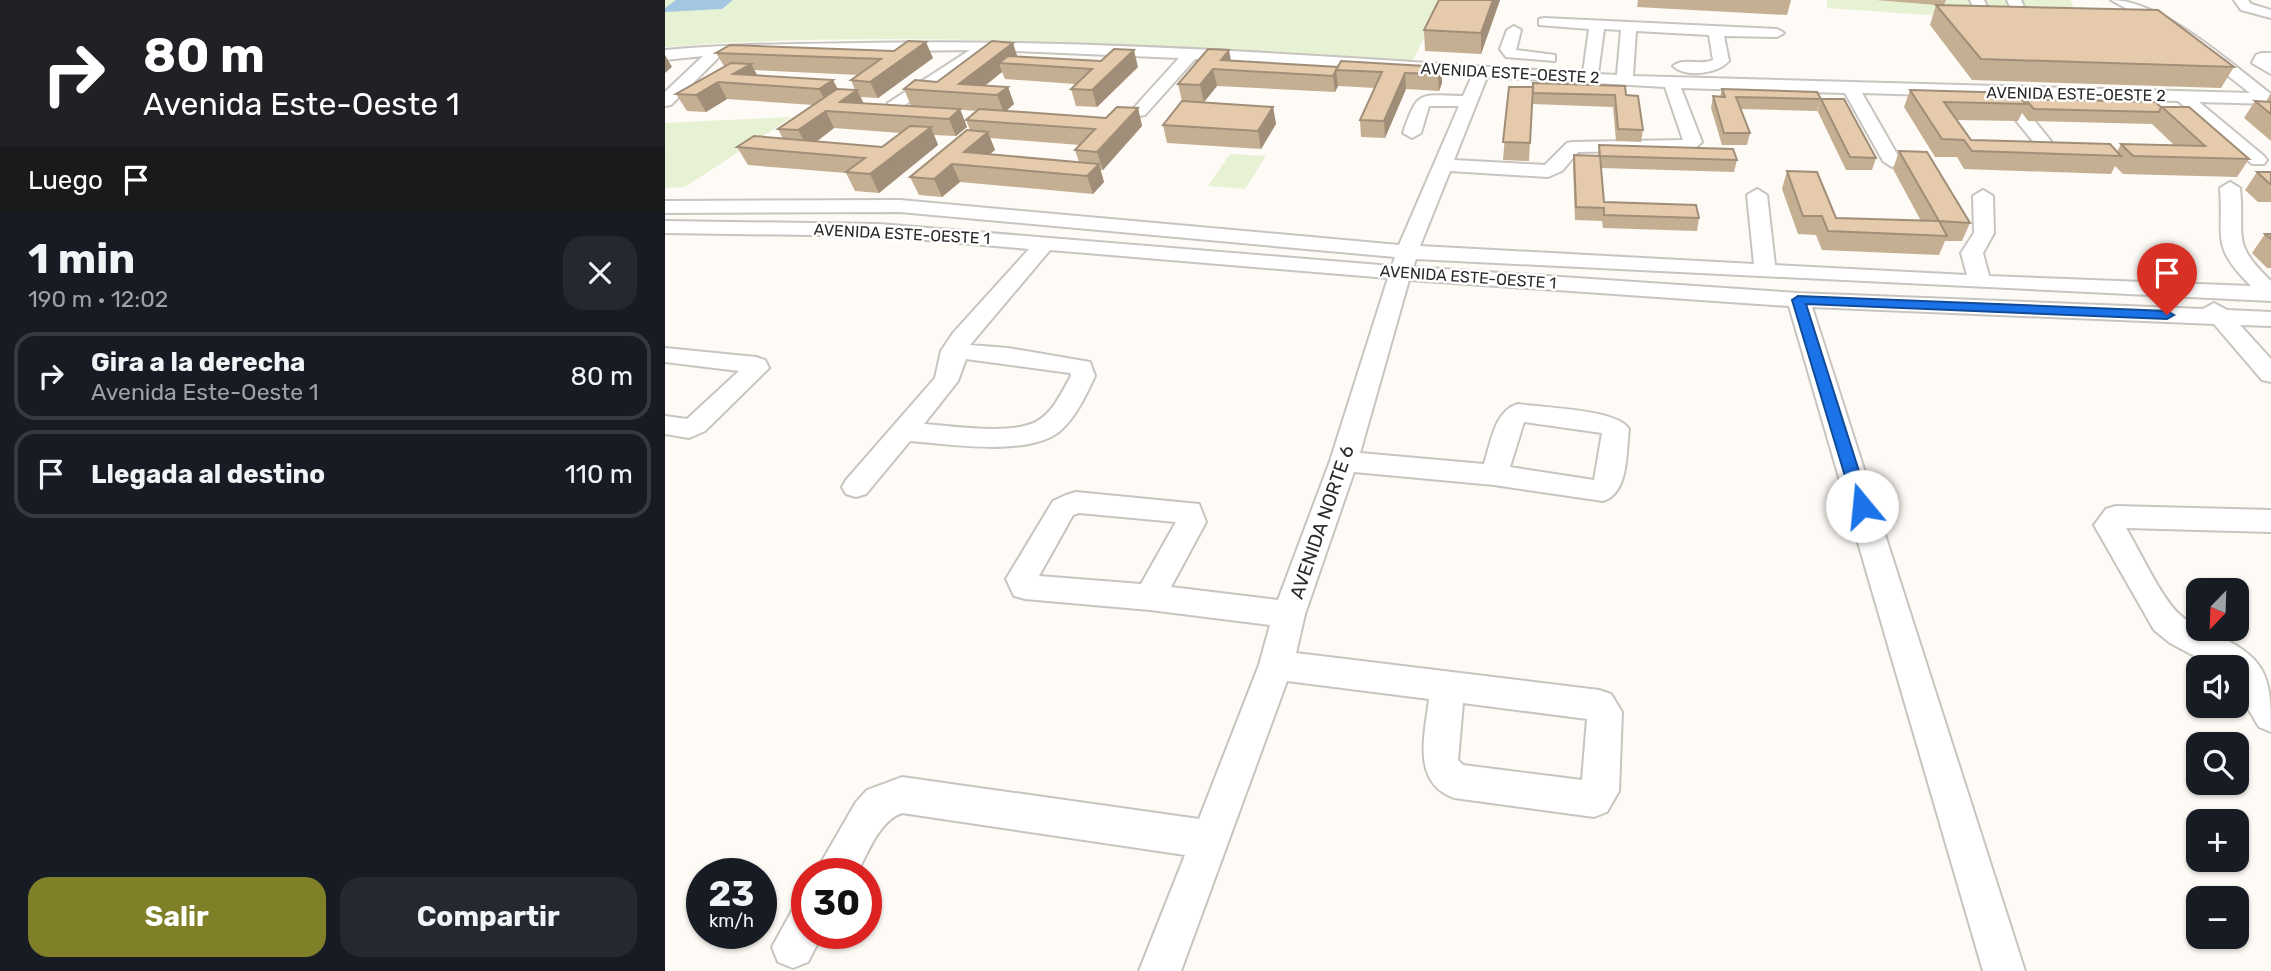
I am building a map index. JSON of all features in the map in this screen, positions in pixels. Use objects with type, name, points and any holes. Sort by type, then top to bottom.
[{"type":"street","points":[[1977,0],[1986,20],[2024,23],[2014,0]]},
{"type":"street","points":[[2104,0],[2171,36],[2245,98]]},
{"type":"street","points":[[2118,0],[2186,36],[2269,99]]},
{"type":"street","points":[[2241,0],[2246,6],[2271,14]]},
{"type":"street","points":[[1543,22],[1556,41],[1594,60],[1633,62]]},
{"type":"street","points":[[1590,78],[1597,25]]},
{"type":"street","points":[[1514,30],[1508,49],[1511,54],[1597,25],[1629,27],[1672,56],[1717,66],[1721,61],[1716,32]]},
{"type":"street","points":[[1625,80],[1633,62],[1629,27]]},
{"type":"street","points":[[1672,56],[1716,32],[1777,33]]},
{"type":"street","points":[[894,107],[987,45]]},
{"type":"street","name":"AVENIDA ESTE-OESTE 2","points":[[665,55],[718,50],[987,45],[1191,54],[1625,80],[1672,56],[1851,88],[2269,99]]},
{"type":"street","points":[[665,102],[718,50]]},
{"type":"street","points":[[1139,111],[1191,54]]},
{"type":"street","points":[[1443,165],[1548,171],[1573,147],[1687,146],[1693,142],[1672,56]]},
{"type":"street","points":[[2271,58],[2261,58],[2260,62],[2271,69]]},
{"type":"street","name":"AVENIDA NORTE 6","points":[[1160,971],[1207,839],[1276,665],[1289,614],[1344,461],[1404,262],[1481,72]]},
{"type":"street","points":[[1851,88],[1892,161]]},
{"type":"street","points":[[2002,92],[2042,141]]},
{"type":"street","points":[[2182,96],[2258,160]]},
{"type":"street","points":[[1412,133],[1421,104],[1427,100],[1469,102]]},
{"type":"street","points":[[2230,188],[2232,206],[2229,240],[2237,257],[2271,294]]},
{"type":"street","points":[[1757,195],[1765,271]]},
{"type":"street","points":[[1980,282],[1972,253],[1984,233],[1983,196]]},
{"type":"street","points":[[667,224],[695,206],[899,206],[1404,262],[1765,271],[2271,294]]},
{"type":"street","name":"AVENIDA ESTE-OESTE 1","points":[[667,224],[879,229],[1044,244],[1404,262],[1798,300],[2271,319]]},
{"type":"street","points":[[856,487],[946,381],[953,369],[953,351],[961,338],[1044,244]]},
{"type":"street","points":[[2198,292],[2271,373]]},
{"type":"street","points":[[1798,300],[2004,971]]},
{"type":"street","points":[[903,431],[1024,436],[1044,430],[1065,408],[1083,376],[1081,367],[1055,361],[953,351]]},
{"type":"street","points":[[665,355],[755,365],[757,368],[697,425],[689,429],[665,425]]},
{"type":"street","points":[[1344,461],[1494,475],[1603,491],[1607,486],[1616,429],[1610,425],[1518,413],[1513,417],[1494,475]]},
{"type":"street","points":[[1150,597],[1191,522],[1189,512],[1076,502],[1063,508],[1021,579],[1025,587],[1150,597],[1289,614]]},
{"type":"street","points":[[2271,522],[2116,517],[2109,525],[2165,621],[2175,631],[2214,649],[2237,665],[2271,716]]},
{"type":"street","points":[[1276,665],[1447,685],[1599,705],[1605,712],[1600,791],[1594,799],[1454,781],[1445,772],[1440,760],[1447,685]]},
{"type":"street","points":[[844,858],[869,815],[880,803],[902,795],[1207,839]]},
{"type":"green space","points":[[665,0],[1443,0],[1412,62],[1132,46],[945,39],[852,39],[665,47]]},
{"type":"green space","points":[[1827,0],[2070,0],[2085,26],[1827,8]]},
{"type":"green space","points":[[792,117],[685,187],[665,188],[665,123]]},
{"type":"green space","points":[[1230,154],[1266,156],[1245,189],[1208,186]]},
{"type":"water","points":[[676,0],[733,0],[722,9],[665,12],[665,8]]},
{"type":"building","points":[[1439,0],[1493,0],[1481,33],[1424,30]]},
{"type":"building","points":[[1936,5],[2158,10],[2234,67],[1981,59]]},
{"type":"building","points":[[908,41],[926,42],[870,82],[851,80],[881,59],[716,53],[730,45],[894,51]]},
{"type":"building","points":[[992,41],[1013,43],[959,84],[1008,87],[997,95],[904,89],[915,80],[937,82]]},
{"type":"building","points":[[1114,49],[1134,50],[1092,90],[1071,89],[1092,69],[999,63],[1008,56],[1101,61]]},
{"type":"building","points":[[1208,49],[1229,50],[1221,60],[1338,67],[1341,61],[1441,67],[1438,74],[1405,73],[1384,121],[1360,120],[1382,72],[1336,70],[1333,76],[1213,69],[1200,85],[1178,84]]},
{"type":"building","points":[[731,63],[751,64],[733,74],[833,80],[819,89],[718,82],[696,95],[676,94]]},
{"type":"building","points":[[1533,83],[1625,86],[1626,95],[1638,96],[1643,130],[1618,129],[1615,95],[1533,93]]},
{"type":"building","points":[[1509,87],[1533,87],[1530,143],[1503,142]]},
{"type":"building","points":[[837,89],[857,90],[840,102],[960,109],[949,119],[826,111],[798,130],[778,129]]},
{"type":"building","points":[[1722,89],[1817,92],[1821,99],[1736,97],[1750,133],[1724,133],[1713,96],[1725,97]]},
{"type":"building","points":[[1910,90],[2016,93],[2026,104],[1944,102],[1971,140],[2110,144],[2121,156],[1972,151],[1964,140],[1942,139]]},
{"type":"building","points":[[1821,99],[1844,99],[1876,158],[1850,157]]},
{"type":"building","points":[[2025,99],[2155,102],[2161,107],[2159,112],[2034,109]]},
{"type":"building","points":[[1182,101],[1273,107],[1258,131],[1163,125]]},
{"type":"building","points":[[2255,101],[2271,102],[2271,114]]},
{"type":"building","points":[[1117,107],[1138,108],[1097,152],[1075,150],[1095,129],[966,120],[979,109],[1106,118]]},
{"type":"building","points":[[2162,107],[2189,107],[2249,159],[2133,156],[2121,144],[2205,146]]},
{"type":"building","points":[[910,126],[931,127],[870,174],[846,172],[865,158],[737,147],[754,136],[882,147]]},
{"type":"building","points":[[967,130],[988,132],[964,152],[1099,164],[1087,176],[952,164],[934,179],[910,177]]},
{"type":"building","points":[[1599,145],[1733,149],[1737,160],[1600,156]]},
{"type":"building","points":[[1899,151],[1927,152],[1970,223],[1939,221]]},
{"type":"building","points":[[1574,155],[1600,156],[1604,202],[1696,205],[1699,218],[1604,215],[1604,208],[1576,207]]},
{"type":"building","points":[[1787,171],[1817,172],[1836,218],[1939,221],[1947,236],[1828,231],[1822,216],[1803,216]]},
{"type":"building","points":[[2257,172],[2271,172],[2271,184],[2270,184]]},
{"type":"route","points":[[1862,506],[1798,300],[2167,315]]}]
